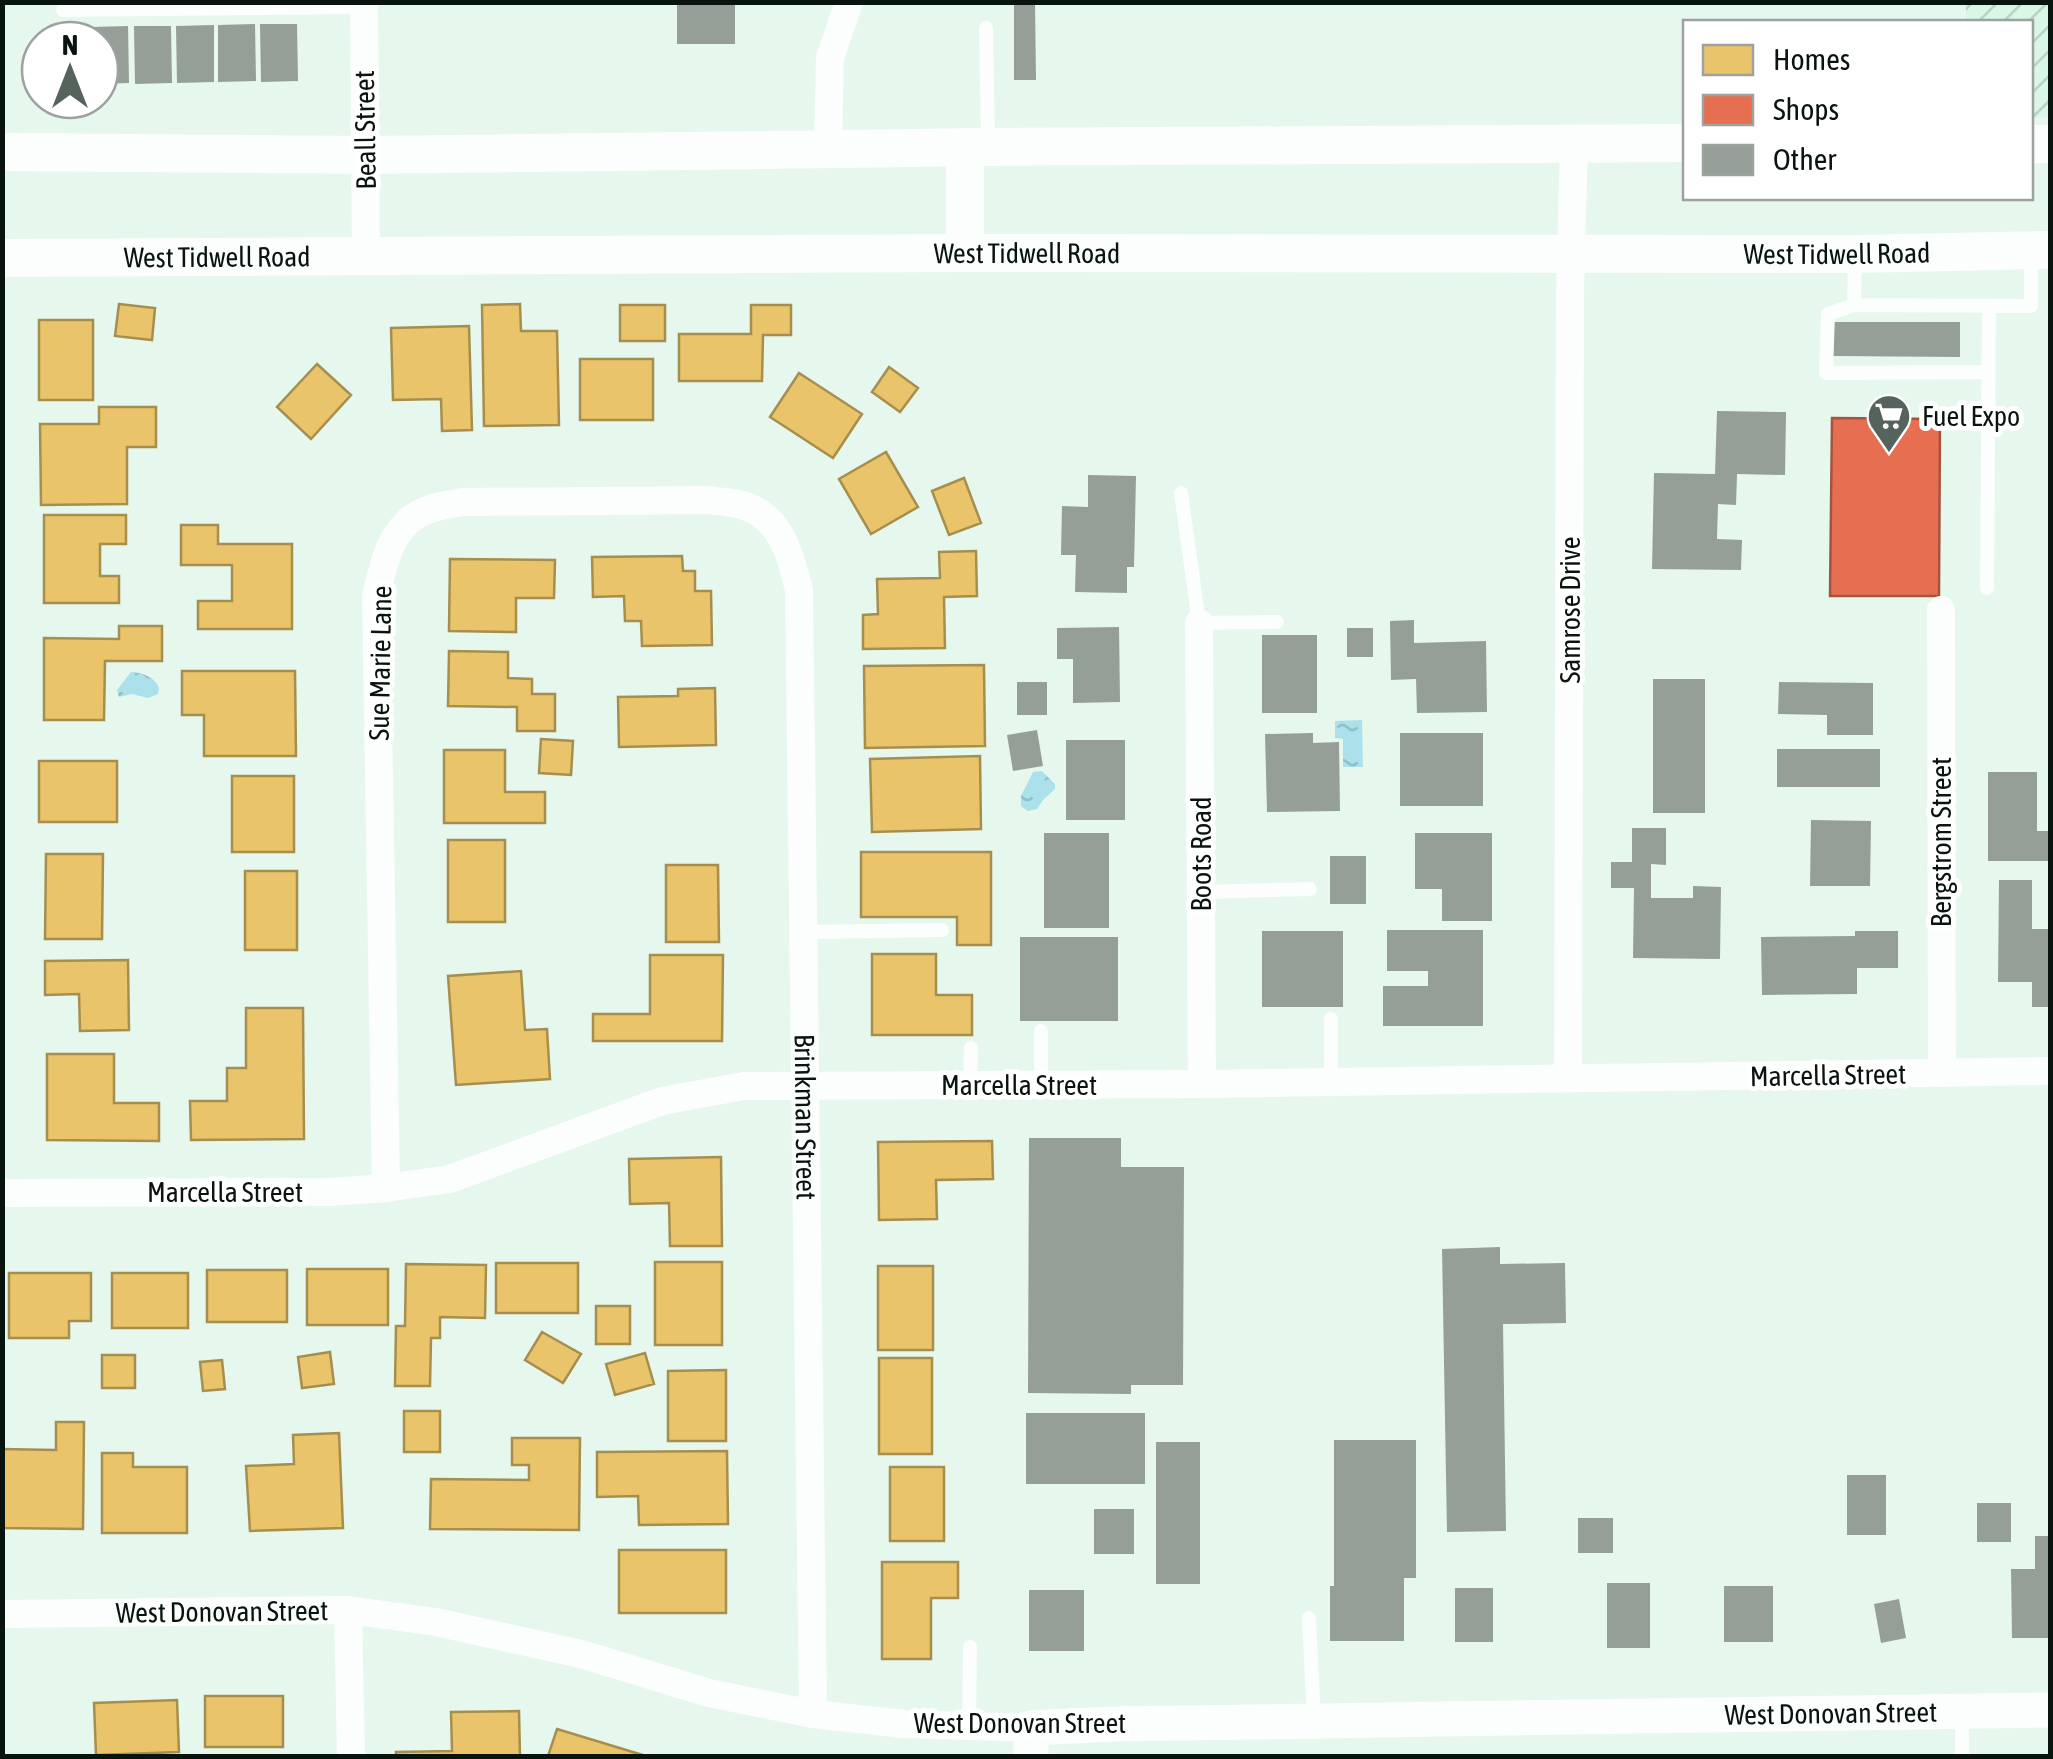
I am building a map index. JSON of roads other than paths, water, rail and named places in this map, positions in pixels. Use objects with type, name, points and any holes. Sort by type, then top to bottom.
[{"type":"main road","points":[[2,152],[366,155],[1683,142]]},
{"type":"main road","points":[[965,253],[977,147]]},
{"type":"main road","name":"West Tidwell Road","points":[[2,258],[1855,254],[2041,250]]},
{"type":"street","points":[[828,148],[830,58],[848,2]]},
{"type":"street","name":"Beall Street","points":[[364,5],[366,257]]},
{"type":"street","name":"Samrose Drive","points":[[1568,1078],[1574,142]]},
{"type":"street","name":"Sue Marie Lane","points":[[386,1188],[376,597],[384,561],[398,531],[426,510],[462,502],[710,500],[747,506],[774,525]]},
{"type":"street","name":"Brinkman Street","points":[[774,525],[790,551],[799,590],[814,1714]]},
{"type":"street","name":"Bergstrom Street","points":[[1940,610],[1942,1073]]},
{"type":"street","name":"Boots Road","points":[[1199,623],[1202,1084]]},
{"type":"street","name":"Marcella Street","points":[[2,1194],[331,1192],[450,1179],[662,1101],[744,1086],[1202,1084],[2050,1071]]},
{"type":"street","points":[[348,1610],[351,1756]]},
{"type":"street","name":"West Donovan Street","points":[[2,1614],[348,1610],[436,1622],[580,1654],[710,1693],[814,1714],[904,1724],[969,1726],[1031,1742],[1114,1724],[2050,1710]]},
{"type":"lane","points":[[63,10],[364,5]]},
{"type":"lane","points":[[977,147],[986,28]]},
{"type":"lane","points":[[1988,372],[1826,374],[1828,314],[1854,305],[2031,306],[2041,250]]},
{"type":"lane","points":[[1854,305],[1855,254]]},
{"type":"lane","points":[[1987,588],[1990,307]]},
{"type":"lane","points":[[1181,493],[1199,623],[1277,622]]},
{"type":"lane","points":[[1201,892],[1310,889]]},
{"type":"lane","points":[[804,932],[942,930]]},
{"type":"lane","points":[[1332,1019],[1332,1082]]},
{"type":"lane","points":[[1041,1031],[1041,1085]]},
{"type":"lane","points":[[970,1086],[971,1048]]},
{"type":"lane","points":[[1309,1618],[1314,1721]]},
{"type":"lane","points":[[969,1726],[970,1647]]},
{"type":"lane","points":[[1962,1712],[1962,1756]]},
{"type":"water","points":[[131,672],[153,679],[158,694],[148,698],[132,694],[119,697],[117,690]]},
{"type":"water","points":[[1362,720],[1363,767],[1343,767],[1343,739],[1335,738],[1335,721]]},
{"type":"water","points":[[1042,771],[1055,789],[1037,809],[1028,811],[1021,806],[1021,796],[1033,772]]},
{"type":"place","name":"Fuel Expo","points":[[1889,454]]}]
